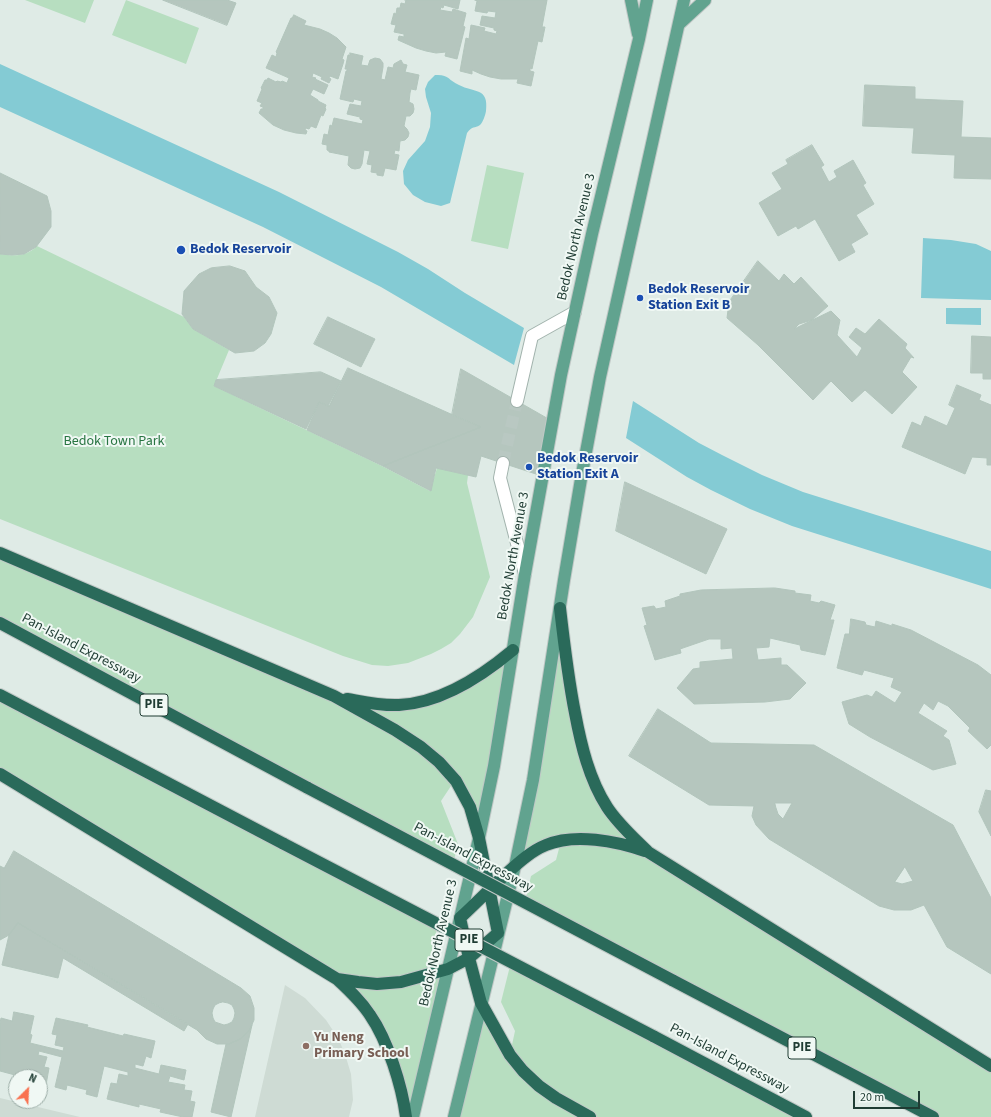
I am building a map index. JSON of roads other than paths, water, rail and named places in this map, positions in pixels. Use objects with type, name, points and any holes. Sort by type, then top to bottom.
[{"type":"highway","points":[[0,553],[334,696],[406,736],[439,762],[456,781],[466,798],[474,817],[490,888],[498,933],[469,958],[448,969],[394,983],[377,984],[337,979]]},
{"type":"highway","points":[[560,608],[571,692],[587,765],[600,795],[613,815],[626,830],[648,852],[991,1066]]},
{"type":"highway","name":"Pan-Island Expressway","points":[[0,623],[308,788],[933,1117]]},
{"type":"highway","points":[[334,696],[388,705],[418,703],[436,697],[465,683],[484,672],[513,650]]},
{"type":"highway","name":"Pan-Island Expressway","points":[[0,695],[806,1117]]},
{"type":"highway","points":[[0,774],[337,979],[361,1003],[380,1032],[396,1075],[402,1095],[406,1117]]},
{"type":"highway","points":[[590,1117],[550,1094],[523,1071],[510,1055],[482,1003],[469,958],[460,918],[515,866],[542,846],[566,840],[588,840],[626,845],[648,852]]},
{"type":"main road","points":[[630,0],[639,39]]},
{"type":"main road","name":"Bedok North Avenue 3","points":[[412,1117],[479,838],[494,766],[525,574],[561,375],[592,234],[647,0]]},
{"type":"main road","points":[[454,1117],[515,866],[533,780],[581,479],[600,377],[684,0]]},
{"type":"main road","points":[[679,24],[705,0]]},
{"type":"lane","points":[[517,401],[532,336],[575,312]]},
{"type":"lane","points":[[503,463],[500,478],[525,574]]},
{"type":"water","points":[[0,64],[279,192],[398,252],[428,269],[524,328],[514,365],[381,287],[263,227],[0,107]]},
{"type":"water","points":[[435,75],[446,76],[459,85],[483,94],[486,103],[486,113],[484,119],[480,125],[471,129],[467,133],[450,203],[441,206],[425,202],[413,195],[404,184],[403,171],[408,160],[425,141],[430,127],[431,113],[425,89],[428,82]]},
{"type":"water","points":[[923,238],[976,244],[991,251],[991,300],[921,298]]},
{"type":"water","points":[[946,308],[981,308],[981,325],[946,324]]},
{"type":"water","points":[[633,401],[699,443],[762,475],[803,492],[991,551],[991,589],[792,526],[750,509],[711,490],[687,477],[626,438]]},
{"type":"tunnel","points":[[503,463],[517,401]]},
{"type":"place","name":"Bedok Reservoir","points":[[181,250]]},
{"type":"place","name":"Bedok Reservoir Station Exit B","points":[[640,298]]},
{"type":"place","name":"Bedok Reservoir Station Exit A","points":[[529,467]]},
{"type":"place","name":"Yu Neng Primary School","points":[[306,1046]]},
{"type":"park label","name":"Bedok Town Park","points":[[114,442]]}]
